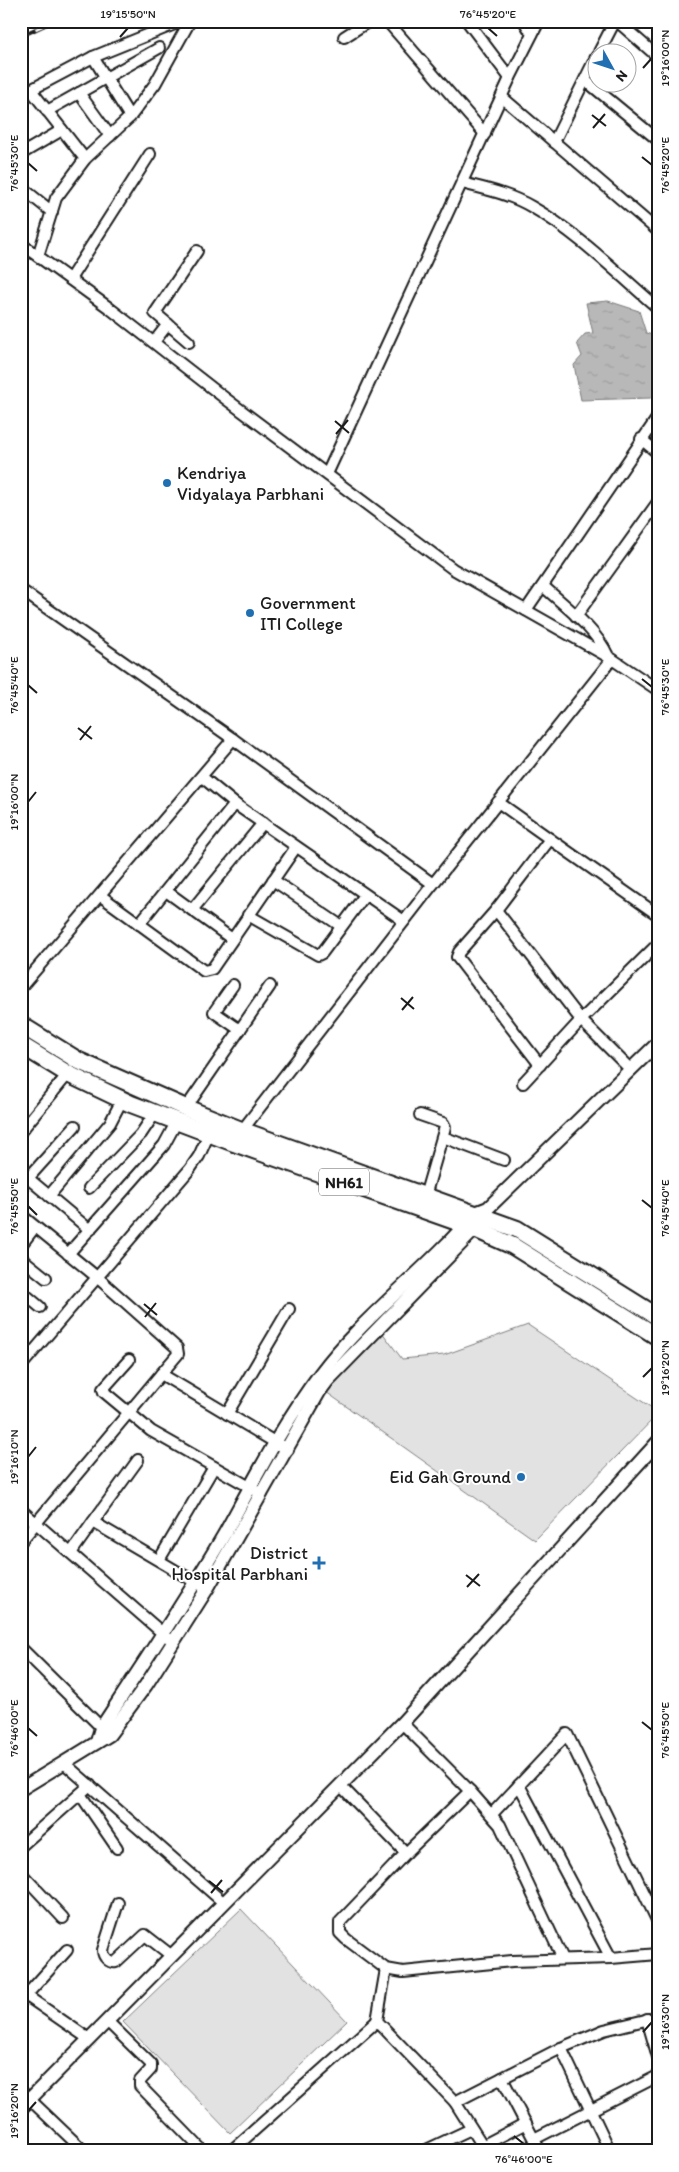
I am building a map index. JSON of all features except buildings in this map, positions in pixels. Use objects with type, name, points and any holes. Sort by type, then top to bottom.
[{"type":"highway","name":"NH61","points":[[21,1024],[79,1061],[182,1115],[478,1218],[518,1229],[658,1317]]},
{"type":"highway","name":"NH61","points":[[21,1045],[68,1074],[122,1100],[155,1113],[182,1115]]},
{"type":"highway","name":"NH61","points":[[238,1136],[425,1196],[478,1218],[513,1246],[658,1338]]},
{"type":"street","points":[[86,159],[47,111],[26,93],[93,57],[182,21]]},
{"type":"street","points":[[38,256],[56,198],[86,159],[130,117],[155,84],[190,21]]},
{"type":"street","points":[[344,37],[369,21]]},
{"type":"street","points":[[387,21],[485,134]]},
{"type":"street","points":[[467,21],[510,78]]},
{"type":"street","points":[[524,21],[532,34]]},
{"type":"street","points":[[327,474],[462,182],[503,98],[510,78],[539,21]]},
{"type":"street","points":[[604,42],[616,21],[658,57]]},
{"type":"street","points":[[47,111],[159,48]]},
{"type":"street","points":[[93,57],[130,117]]},
{"type":"street","points":[[554,142],[585,80],[658,140]]},
{"type":"street","points":[[79,93],[110,136]]},
{"type":"street","points":[[503,98],[658,230]]},
{"type":"street","points":[[21,154],[62,130]]},
{"type":"street","points":[[70,279],[150,154]]},
{"type":"street","points":[[462,182],[506,195],[531,206],[579,239],[658,308]]},
{"type":"street","points":[[21,186],[52,212]]},
{"type":"street","points":[[21,244],[154,342],[453,569],[610,658],[658,690]]},
{"type":"street","points":[[189,342],[155,313],[197,251]]},
{"type":"street","points":[[154,342],[168,324]]},
{"type":"street","points":[[526,610],[641,439],[658,417]]},
{"type":"street","points":[[641,439],[658,453]]},
{"type":"street","points":[[576,616],[658,502]]},
{"type":"street","points":[[543,586],[576,616],[602,644],[610,658]]},
{"type":"street","points":[[21,590],[233,739],[434,884]]},
{"type":"street","points":[[238,1136],[610,658]]},
{"type":"street","points":[[21,986],[101,896],[233,739]]},
{"type":"street","points":[[202,777],[235,804],[404,922]]},
{"type":"street","points":[[498,802],[658,915]]},
{"type":"street","points":[[139,924],[235,804]]},
{"type":"street","points":[[192,910],[263,823]]},
{"type":"street","points":[[540,1065],[457,957],[459,952],[496,910],[550,838]]},
{"type":"street","points":[[101,896],[204,971],[212,969],[296,846]]},
{"type":"street","points":[[273,880],[341,926]]},
{"type":"street","points":[[166,891],[232,939]]},
{"type":"street","points":[[248,916],[314,955],[322,953],[364,895]]},
{"type":"street","points":[[496,910],[581,1020],[631,1070]]},
{"type":"street","points":[[523,1083],[581,1020],[658,944]]},
{"type":"street","points":[[233,984],[214,1012],[240,1030]]},
{"type":"street","points":[[68,1254],[164,1145],[182,1115],[270,986]]},
{"type":"street","points":[[21,1789],[97,1742],[146,1685],[195,1582],[274,1443],[322,1372],[355,1336],[658,1043]]},
{"type":"street","points":[[21,1130],[68,1074]]},
{"type":"street","points":[[49,1196],[110,1123],[122,1100]]},
{"type":"street","points":[[89,1188],[141,1134],[155,1113]]},
{"type":"street","points":[[420,1115],[445,1125],[425,1196]]},
{"type":"street","points":[[75,1126],[29,1177],[30,1181],[90,1230]]},
{"type":"street","points":[[21,1366],[190,1169],[199,1156],[212,1126]]},
{"type":"street","points":[[442,1136],[504,1160]]},
{"type":"street","points":[[21,1216],[98,1278],[177,1348],[178,1354],[21,1541]]},
{"type":"street","points":[[105,1732],[135,1677],[169,1638],[207,1589],[288,1450],[314,1400],[328,1380],[478,1218]]},
{"type":"street","points":[[21,1245],[35,1227]]},
{"type":"street","points":[[21,1258],[46,1278]]},
{"type":"street","points":[[21,1292],[40,1307]]},
{"type":"street","points":[[226,1414],[289,1309]]},
{"type":"street","points":[[129,1360],[103,1389],[104,1392],[128,1414],[151,1431],[262,1494]]},
{"type":"street","points":[[161,1374],[288,1450]]},
{"type":"street","points":[[84,2151],[24,2099],[89,2039],[402,1723],[658,1442]]},
{"type":"street","points":[[71,1553],[138,1460]]},
{"type":"street","points":[[159,1560],[214,1467]]},
{"type":"street","points":[[21,1510],[169,1638]]},
{"type":"street","points":[[93,1522],[207,1589]]},
{"type":"street","points":[[21,1648],[105,1732]]},
{"type":"street","points":[[135,1677],[146,1685]]},
{"type":"street","points":[[402,1723],[470,1791],[500,1825],[564,1959]]},
{"type":"street","points":[[492,1814],[567,1734],[658,1922]]},
{"type":"street","points":[[64,1763],[224,1903]]},
{"type":"street","points":[[340,1785],[406,1853]]},
{"type":"street","points":[[519,1785],[610,1958]]},
{"type":"street","points":[[23,1841],[90,1786]]},
{"type":"street","points":[[470,1791],[406,1853],[340,1922],[338,1927],[340,1933],[346,1939],[386,1969],[403,1972],[512,1961],[610,1958],[658,1954]]},
{"type":"street","points":[[80,1794],[117,1848]]},
{"type":"street","points":[[21,1872],[63,1918]]},
{"type":"street","points":[[118,1903],[102,1950],[104,1956],[111,1962],[116,1962],[145,1935],[172,1956]]},
{"type":"street","points":[[67,1950],[23,1996],[89,2039]]},
{"type":"street","points":[[231,2151],[377,2021],[386,1969]]},
{"type":"street","points":[[455,2102],[561,2048],[604,2030],[658,2017]]},
{"type":"street","points":[[647,2019],[658,2056]]},
{"type":"street","points":[[107,2021],[152,2064],[151,2070],[140,2081],[140,2086],[203,2151]]},
{"type":"street","points":[[377,2021],[455,2102],[484,2148],[526,2123]]},
{"type":"street","points":[[561,2048],[610,2151]]},
{"type":"street","points":[[534,2139],[658,2076]]},
{"type":"street","points":[[502,2078],[540,2151]]},
{"type":"street","points":[[424,2151],[471,2129]]},
{"type":"shaded area","name":"Eid Gah Ground","points":[[528,1325],[658,1412],[535,1540],[326,1392],[379,1328],[402,1359],[444,1355]]},
{"type":"shaded area","points":[[241,1909],[347,2021],[230,2133],[123,2022]]},
{"type":"water","points":[[608,301],[639,311],[646,333],[658,337],[658,390],[651,398],[581,400],[574,365],[582,356],[577,343],[585,334],[593,333],[586,303]]},
{"type":"railway","points":[[21,36],[53,21]]},
{"type":"place","name":"Kendriya Vidyalaya Parbhani","points":[[167,483]]},
{"type":"place","name":"Government ITI College","points":[[250,613]]},
{"type":"place","name":"Eid Gah Ground","points":[[521,1477]]},
{"type":"place","name":"District Hospital Parbhani","points":[[319,1563]]}]
